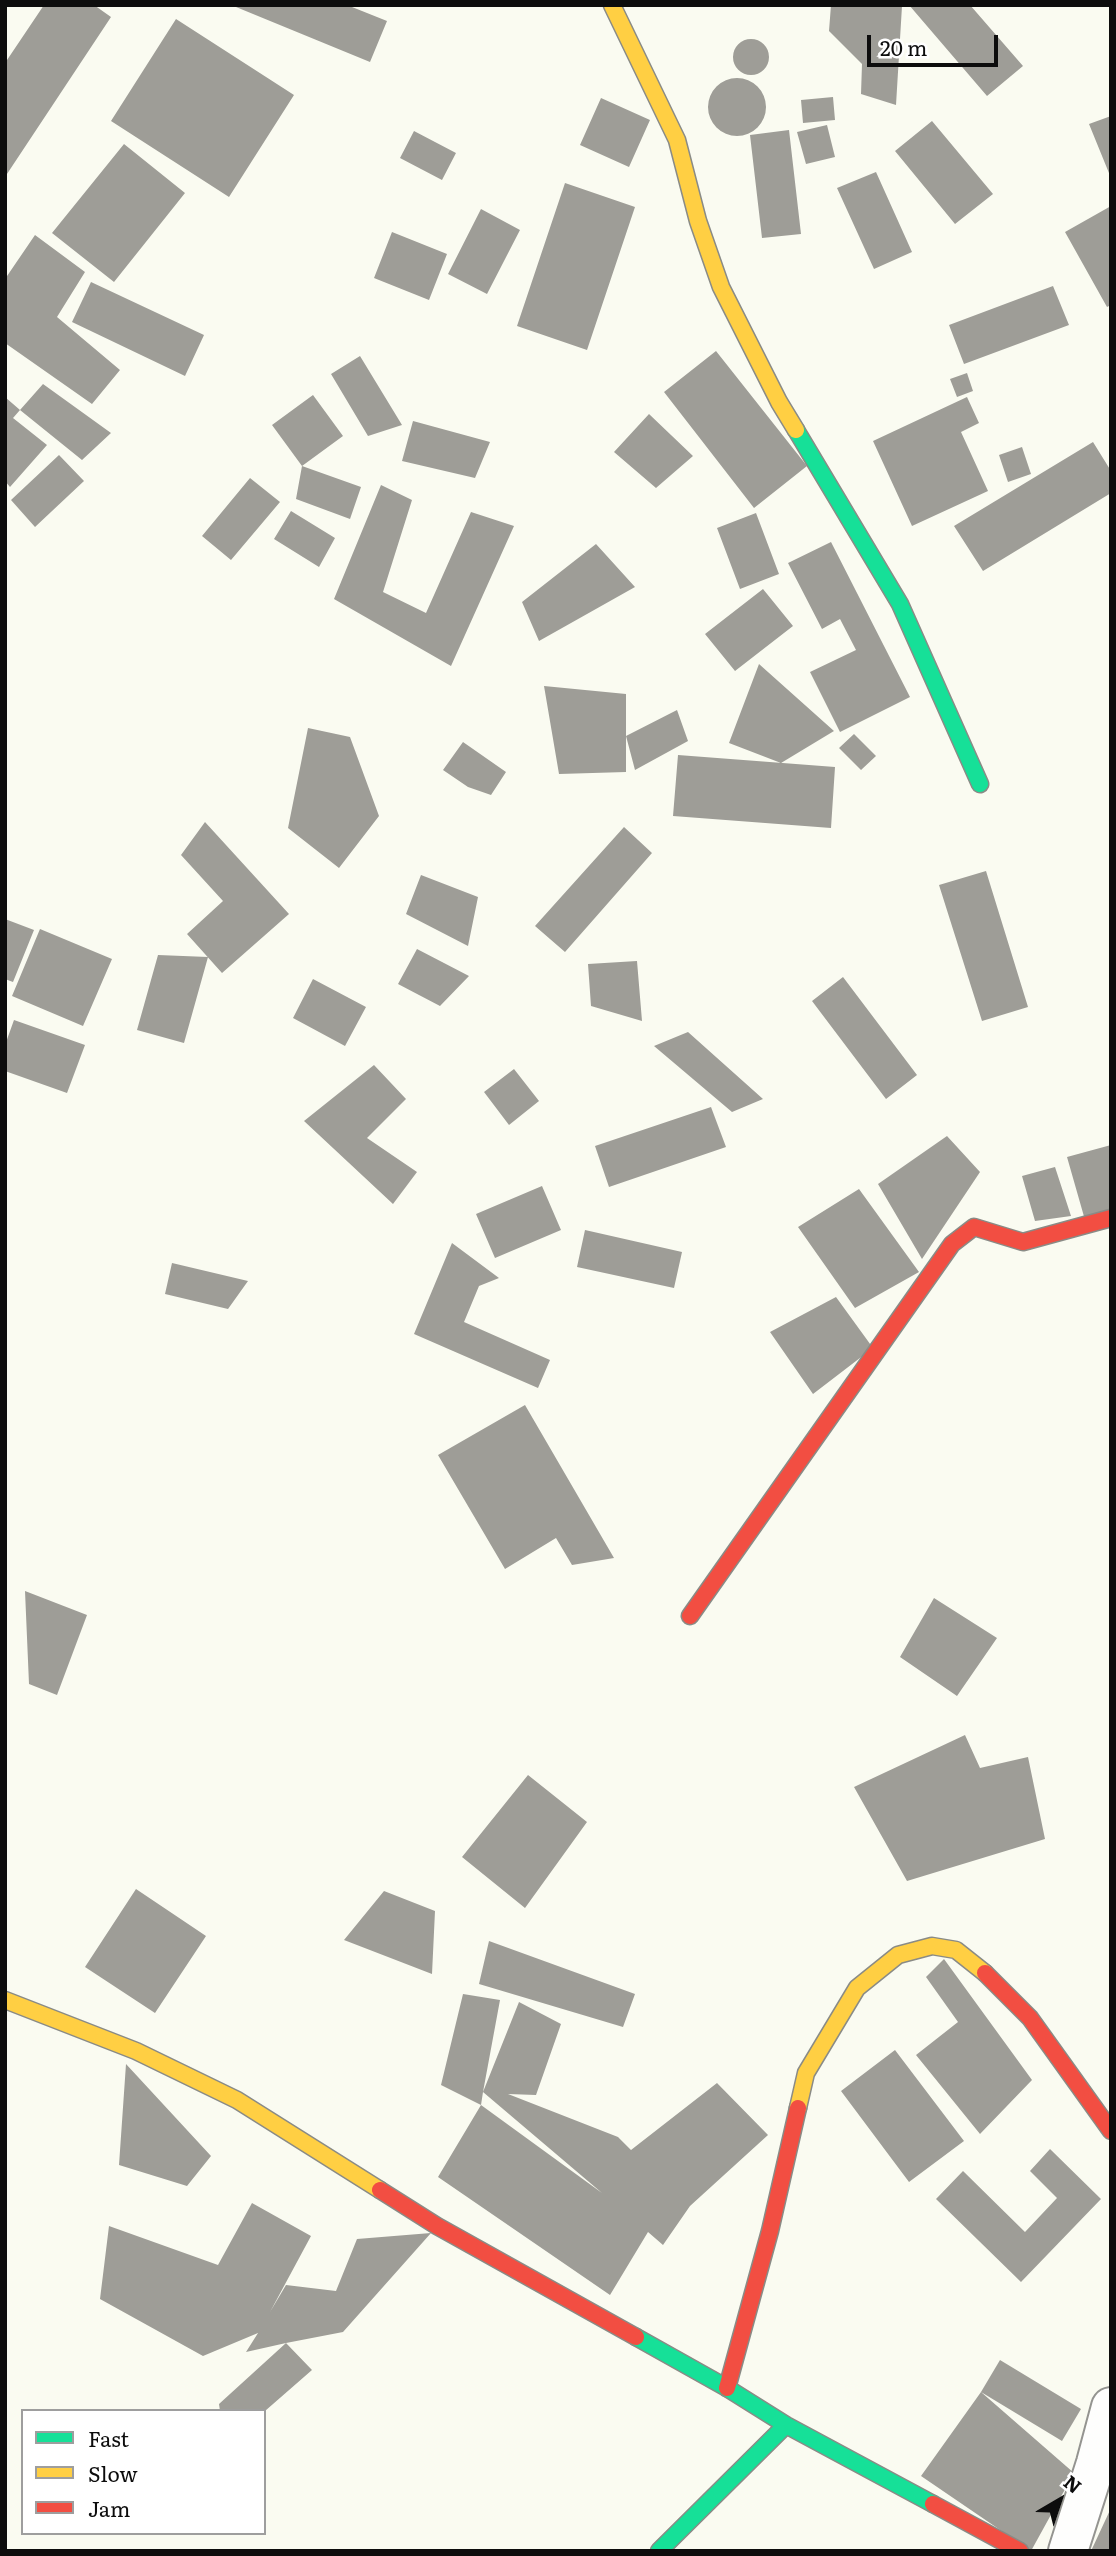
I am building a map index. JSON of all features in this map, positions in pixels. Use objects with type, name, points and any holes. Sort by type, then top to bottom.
[{"type":"street","points":[[611,5],[677,141],[698,221],[721,287],[779,402],[900,604],[980,784]]},
{"type":"street","points":[[690,1616],[952,1244],[974,1227],[1023,1241],[1111,1218]]},
{"type":"street","points":[[727,2388],[771,2231],[806,2073],[857,1988],[898,1955],[932,1946],[956,1951],[982,1970],[1030,2018],[1111,2131]]},
{"type":"street","points":[[5,2000],[136,2050],[237,2100],[437,2226],[727,2388],[786,2425],[1020,2551]]},
{"type":"street","points":[[1068,2551],[1111,2407]]},
{"type":"street","points":[[659,2551],[786,2425]]},
{"type":"building","points":[[44,5],[94,5],[111,17],[5,177],[5,63]]},
{"type":"building","points":[[347,5],[387,21],[370,62],[236,7]]},
{"type":"building","points":[[831,5],[902,6],[896,105],[861,94],[862,64],[829,31]]},
{"type":"building","points":[[909,5],[970,5],[1023,66],[987,96]]},
{"type":"building","points":[[176,19],[294,95],[229,197],[111,121]]},
{"type":"building","points":[[751,39],[764,44],[769,57],[764,70],[751,75],[738,70],[733,57],[738,44]]},
{"type":"building","points":[[737,78],[758,86],[766,107],[758,128],[737,136],[716,128],[708,107],[716,86]]},
{"type":"building","points":[[833,97],[835,120],[803,123],[801,100]]},
{"type":"building","points":[[601,98],[650,120],[629,167],[580,145]]},
{"type":"building","points":[[1111,116],[1111,178],[1089,124]]},
{"type":"building","points":[[932,121],[993,194],[955,224],[895,151]]},
{"type":"building","points":[[827,125],[835,157],[806,164],[797,132]]},
{"type":"building","points":[[789,130],[801,234],[762,238],[750,135]]},
{"type":"building","points":[[414,131],[456,153],[442,180],[400,158]]},
{"type":"building","points":[[124,144],[185,193],[114,282],[52,233]]},
{"type":"building","points":[[876,172],[912,252],[874,269],[837,188]]},
{"type":"building","points":[[565,183],[635,207],[587,350],[517,326]]},
{"type":"building","points":[[1111,206],[1111,305],[1107,307],[1065,232]]},
{"type":"building","points":[[481,209],[520,230],[487,294],[448,274]]},
{"type":"building","points":[[392,232],[447,254],[429,300],[374,278]]},
{"type":"building","points":[[35,235],[85,272],[57,317],[120,370],[92,404],[5,343],[5,279]]},
{"type":"building","points":[[91,282],[204,335],[185,376],[72,322]]},
{"type":"building","points":[[1053,286],[1069,325],[964,364],[949,325]]},
{"type":"building","points":[[716,351],[807,466],[754,508],[664,392]]},
{"type":"building","points":[[360,356],[402,425],[368,436],[331,374]]},
{"type":"building","points":[[967,373],[973,391],[957,397],[950,379]]},
{"type":"building","points":[[43,384],[111,433],[82,460],[20,410]]},
{"type":"building","points":[[313,395],[343,436],[302,466],[272,425]]},
{"type":"building","points":[[5,397],[20,410],[13,418],[47,445],[10,487],[5,481]]},
{"type":"building","points":[[967,397],[979,423],[961,432],[988,491],[912,526],[873,441]]},
{"type":"building","points":[[649,414],[693,456],[656,488],[614,452]]},
{"type":"building","points":[[413,421],[490,442],[475,478],[402,461]]},
{"type":"building","points":[[1093,442],[1111,471],[1111,493],[983,571],[954,526]]},
{"type":"building","points":[[1022,447],[1031,474],[1008,482],[999,455]]},
{"type":"building","points":[[59,455],[84,481],[35,527],[11,500]]},
{"type":"building","points":[[302,466],[361,487],[350,519],[296,499]]},
{"type":"building","points":[[250,478],[280,502],[231,560],[202,536]]},
{"type":"building","points":[[381,485],[412,500],[383,592],[426,613],[471,512],[514,526],[451,666],[334,599]]},
{"type":"building","points":[[291,511],[335,538],[319,567],[274,539]]},
{"type":"building","points":[[756,513],[779,574],[740,589],[717,528]]},
{"type":"building","points":[[831,542],[910,697],[840,732],[810,672],[856,650],[840,619],[822,629],[788,563]]},
{"type":"building","points":[[596,544],[635,587],[539,641],[522,602]]},
{"type":"building","points":[[763,589],[793,626],[735,671],[705,634]]},
{"type":"building","points":[[759,664],[834,731],[781,763],[729,743]]},
{"type":"building","points":[[544,686],[626,694],[626,772],[559,774]]},
{"type":"building","points":[[677,710],[688,741],[635,770],[626,736]]},
{"type":"building","points":[[308,728],[350,737],[379,816],[339,868],[288,828]]},
{"type":"building","points":[[854,734],[876,756],[861,770],[839,748]]},
{"type":"building","points":[[463,742],[506,772],[491,795],[468,787],[443,770]]},
{"type":"building","points":[[678,755],[835,767],[831,828],[673,816]]},
{"type":"building","points":[[205,822],[289,914],[222,973],[187,934],[223,901],[181,855]]},
{"type":"building","points":[[624,827],[652,853],[565,952],[535,926]]},
{"type":"building","points":[[986,871],[1028,1007],[982,1021],[939,885]]},
{"type":"building","points":[[421,875],[478,897],[468,946],[406,914]]},
{"type":"building","points":[[5,919],[34,930],[13,982],[5,979]]},
{"type":"building","points":[[40,929],[112,959],[83,1026],[12,996]]},
{"type":"building","points":[[417,949],[469,976],[440,1006],[398,984]]},
{"type":"building","points":[[158,955],[208,957],[184,1043],[137,1030]]},
{"type":"building","points":[[637,961],[642,1021],[591,1006],[588,964]]},
{"type":"building","points":[[843,977],[917,1075],[886,1099],[812,1001]]},
{"type":"building","points":[[313,979],[366,1007],[345,1046],[293,1018]]},
{"type":"building","points":[[14,1020],[85,1045],[67,1093],[5,1071],[5,1045]]},
{"type":"building","points":[[688,1032],[763,1099],[732,1112],[654,1046]]},
{"type":"building","points":[[374,1065],[406,1099],[367,1138],[417,1172],[393,1204],[304,1121]]},
{"type":"building","points":[[514,1069],[539,1101],[509,1125],[484,1092]]},
{"type":"building","points":[[711,1107],[726,1147],[609,1187],[595,1146]]},
{"type":"building","points":[[947,1136],[980,1172],[922,1259],[878,1184]]},
{"type":"building","points":[[1111,1145],[1111,1213],[1085,1220],[1067,1157]]},
{"type":"building","points":[[1055,1167],[1071,1216],[1035,1221],[1022,1176]]},
{"type":"building","points":[[542,1186],[561,1230],[495,1258],[476,1214]]},
{"type":"building","points":[[859,1189],[919,1272],[855,1308],[798,1227]]},
{"type":"building","points":[[585,1230],[682,1252],[674,1288],[577,1267]]},
{"type":"building","points":[[452,1243],[499,1278],[479,1286],[464,1322],[550,1360],[538,1388],[414,1334]]},
{"type":"building","points":[[172,1263],[248,1281],[228,1309],[165,1294]]},
{"type":"building","points":[[836,1297],[873,1348],[813,1394],[770,1332]]},
{"type":"building","points":[[525,1405],[614,1558],[572,1565],[556,1538],[505,1569],[438,1455]]},
{"type":"building","points":[[25,1591],[87,1615],[57,1695],[29,1684]]},
{"type":"building","points":[[934,1598],[997,1638],[957,1696],[900,1657]]},
{"type":"building","points":[[965,1735],[980,1768],[1028,1757],[1045,1839],[907,1881],[854,1787]]},
{"type":"building","points":[[528,1775],[587,1822],[525,1908],[462,1857]]},
{"type":"building","points":[[136,1889],[206,1936],[155,2013],[85,1967]]},
{"type":"building","points":[[384,1891],[435,1911],[432,1974],[344,1940]]},
{"type":"building","points":[[489,1941],[635,1994],[623,2027],[479,1984]]},
{"type":"building","points":[[944,1959],[1032,2080],[980,2134],[916,2055],[958,2022],[926,1977]]},
{"type":"building","points":[[463,1994],[500,2000],[481,2105],[441,2085]]},
{"type":"building","points":[[519,2002],[561,2024],[536,2095],[508,2094],[618,2137],[631,2150],[717,2083],[768,2135],[690,2206],[663,2245],[648,2232],[610,2295],[438,2177],[481,2105],[602,2193],[483,2092]]},
{"type":"building","points":[[895,2050],[964,2141],[909,2182],[841,2091]]},
{"type":"building","points":[[126,2064],[211,2156],[187,2186],[119,2165]]},
{"type":"building","points":[[1050,2149],[1101,2199],[1021,2282],[936,2199],[963,2171],[1025,2232],[1057,2198],[1030,2171]]},
{"type":"building","points":[[252,2203],[311,2236],[270,2312],[286,2285],[336,2291],[357,2239],[431,2233],[343,2332],[246,2352],[258,2333],[203,2356],[100,2299],[109,2226],[218,2265]]},
{"type":"building","points":[[286,2343],[312,2370],[266,2410],[220,2409],[219,2404]]},
{"type":"building","points":[[1000,2360],[1081,2409],[1062,2441],[981,2392]]},
{"type":"building","points":[[981,2392],[1074,2473],[1031,2551],[921,2476]]},
{"type":"building","points":[[1111,2508],[1111,2551],[1091,2551]]},
{"type":"traffic: fast","points":[[796,430],[900,604],[980,784]]},
{"type":"traffic: fast","points":[[636,2337],[786,2425],[933,2504]]},
{"type":"traffic: fast","points":[[659,2551],[786,2425]]},
{"type":"traffic: slow","points":[[612,5],[677,140],[698,221],[721,287],[796,430]]},
{"type":"traffic: slow","points":[[798,2108],[806,2073],[857,1988],[898,1955],[932,1946],[956,1950],[985,1973]]},
{"type":"traffic: slow","points":[[5,2000],[136,2051],[237,2100],[380,2190]]},
{"type":"traffic: jam","points":[[690,1616],[952,1244],[974,1227],[1023,1242],[1111,1218]]},
{"type":"traffic: jam","points":[[985,1973],[1030,2018],[1111,2131]]},
{"type":"traffic: jam","points":[[727,2388],[770,2231],[798,2108]]},
{"type":"traffic: jam","points":[[380,2190],[437,2226],[636,2337]]},
{"type":"traffic: jam","points":[[933,2504],[1020,2551]]}]
